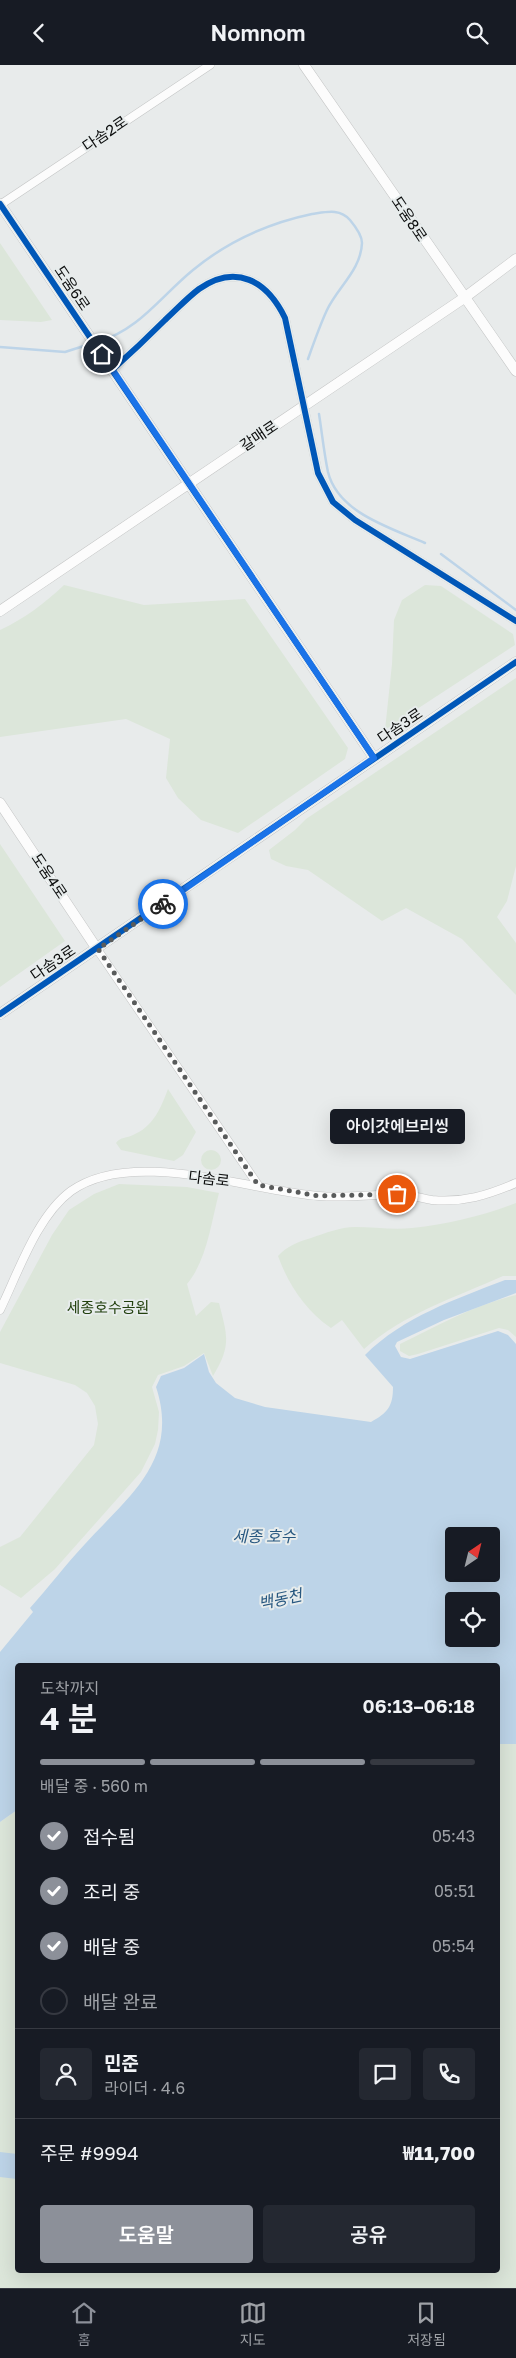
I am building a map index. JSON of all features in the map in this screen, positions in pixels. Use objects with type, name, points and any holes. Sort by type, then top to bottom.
[{"type":"street","name":"다솜2로","points":[[0,204],[210,65]]},
{"type":"street","name":"도움8로","points":[[304,65],[516,371]]},
{"type":"street","name":"도움6로","points":[[0,204],[374,758]]},
{"type":"street","name":"갈매로","points":[[0,611],[464,298],[516,259]]},
{"type":"street","points":[[112,370],[197,291],[216,281],[238,276],[268,290],[280,307],[289,331],[318,473],[333,502],[355,520],[516,621]]},
{"type":"street","name":"다솜3로","points":[[0,1014],[98,949],[516,662]]},
{"type":"street","name":"도움4로","points":[[0,803],[98,949]]},
{"type":"street","points":[[98,949],[258,1185]]},
{"type":"street","name":"다솜로","points":[[0,1310],[52,1208],[72,1191],[90,1182],[130,1171],[258,1185],[318,1196],[397,1194],[460,1201],[487,1195],[516,1183]]},
{"type":"green space","points":[[0,243],[52,320],[41,322],[0,320]]},
{"type":"green space","points":[[64,585],[144,605],[245,599],[348,748],[345,759],[238,833],[201,820],[178,798],[166,778],[170,739],[126,719],[0,737],[0,630],[34,610]]},
{"type":"green space","points":[[425,585],[441,586],[513,634],[515,645],[385,730],[392,664],[394,620],[402,600]]},
{"type":"green space","points":[[516,678],[516,866],[507,901],[497,917],[516,943],[516,995],[462,939],[406,908],[382,921],[308,870],[286,866],[271,859],[269,850],[306,819]]},
{"type":"green space","points":[[0,844],[65,941],[0,987]]},
{"type":"green space","points":[[168,1089],[196,1132],[183,1155],[174,1161],[121,1150],[116,1143],[140,1132],[151,1122],[159,1110]]},
{"type":"green space","points":[[207,1150],[215,1150],[221,1156],[221,1164],[215,1170],[207,1170],[201,1164],[201,1156]]},
{"type":"green space","name":"세종호수공원","points":[[119,1184],[187,1187],[219,1193],[204,1253],[187,1284],[196,1316],[211,1302],[219,1303],[226,1332],[225,1348],[213,1376],[204,1353],[184,1366],[158,1375],[152,1387],[159,1412],[158,1430],[155,1444],[141,1472],[55,1569],[21,1598],[0,1585],[0,1547],[20,1537],[94,1445],[98,1424],[95,1406],[87,1393],[75,1385],[0,1363],[0,1332],[52,1235],[69,1210],[94,1194]]},
{"type":"green space","points":[[516,1203],[516,1276],[503,1276],[430,1307],[396,1325],[364,1349],[342,1320],[331,1328],[314,1314],[293,1287],[278,1256],[297,1243],[338,1229],[355,1227],[398,1229],[426,1226],[465,1219]]},
{"type":"green space","points":[[516,1295],[516,1337],[508,1330],[499,1328],[418,1354],[409,1356],[400,1351],[400,1344],[442,1323],[486,1304]]},
{"type":"green space","points":[[500,1744],[516,1744],[516,2288],[0,2288],[0,1822],[15,1811],[15,2273],[500,2273]]},
{"type":"water","name":"세종 호수","points":[[505,1280],[516,1280],[516,1293],[444,1320],[397,1342],[395,1346],[401,1357],[410,1359],[498,1331],[508,1335],[516,1344],[516,1744],[500,1744],[500,1663],[15,1663],[15,1811],[0,1822],[0,1652],[33,1612],[30,1608],[146,1475],[156,1456],[161,1436],[162,1413],[156,1387],[161,1376],[184,1368],[204,1354],[209,1372],[216,1383],[235,1398],[265,1407],[371,1422],[388,1409],[392,1400],[393,1387],[365,1355],[396,1330],[431,1310]]},
{"type":"water","points":[[0,2152],[15,2154],[15,2179],[0,2177]]},
{"type":"waterway","points":[[98,342],[113,336],[138,321],[193,270],[234,242],[264,228],[296,218],[322,212],[337,212],[346,216],[358,231],[362,240],[361,253],[358,262],[327,310],[308,359]]},
{"type":"waterway","points":[[0,347],[65,352],[90,344]]},
{"type":"waterway","points":[[319,414],[328,472],[334,486],[343,498],[354,509],[382,525],[425,543]]},
{"type":"waterway","points":[[441,554],[516,610]]},
{"type":"cycle path","points":[[0,204],[374,758]]},
{"type":"cycle path","points":[[112,370],[186,300],[199,289],[213,281],[226,277],[238,277],[260,286],[278,305],[285,318],[318,473],[333,502],[355,520],[516,621]]},
{"type":"cycle path","points":[[0,1014],[516,662]]},
{"type":"way so far","points":[[163,904],[98,949],[258,1185],[318,1196],[397,1194]]},
{"type":"place","name":"아이갓에브리씽","points":[[397,1194]]},
{"type":"route","points":[[102,354],[188,485],[374,758],[163,904]]},
{"type":"water label","name":"백동천","points":[[280,1599]]}]
